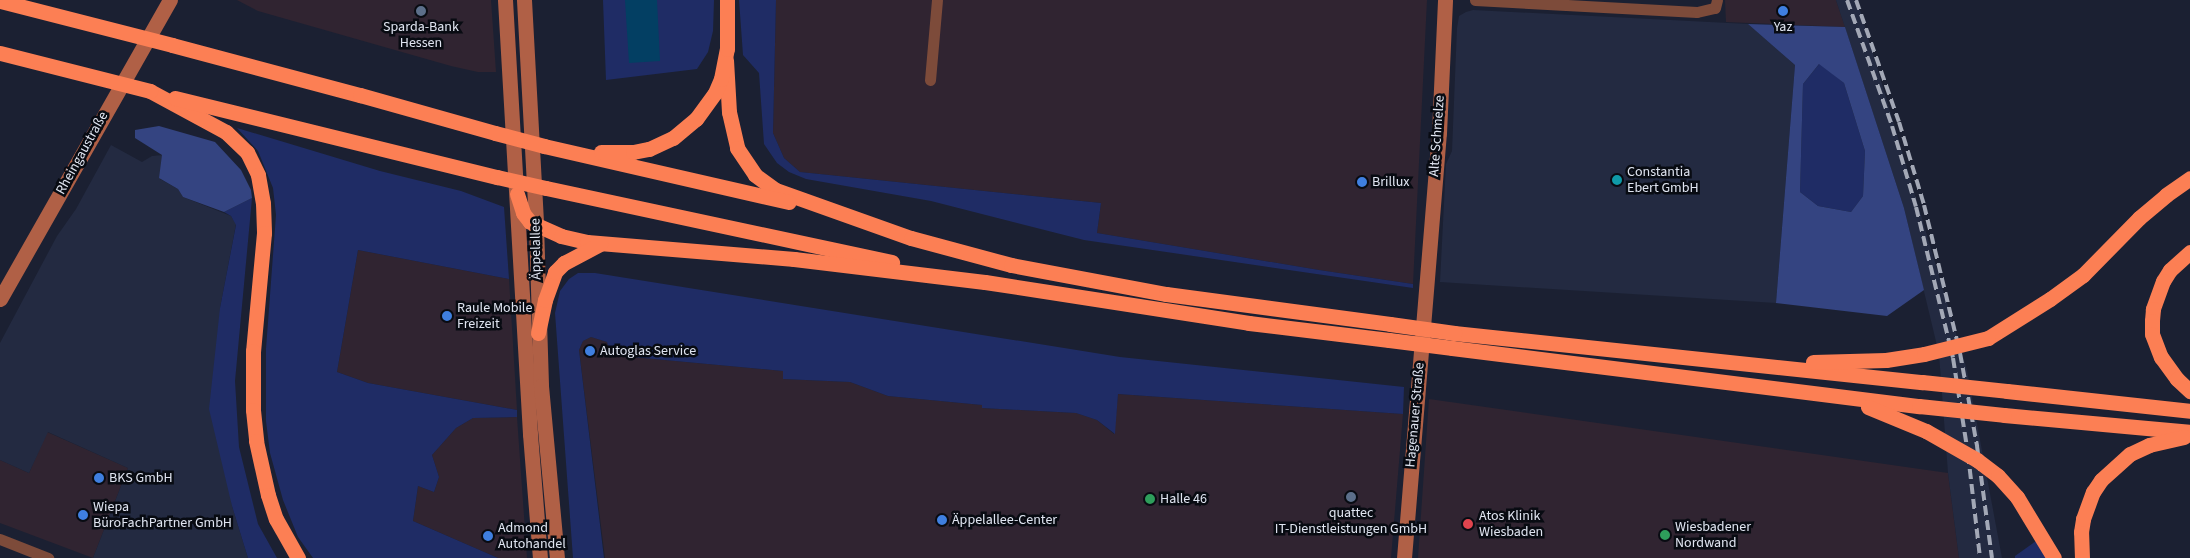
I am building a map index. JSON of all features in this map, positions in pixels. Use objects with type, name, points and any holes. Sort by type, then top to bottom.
[{"type":"highway","points":[[726,0],[728,28],[726,60],[732,131],[737,148],[755,175],[776,190],[939,247],[1011,264],[1166,294],[1390,324],[1453,340],[1823,395],[2190,434]]},
{"type":"highway","points":[[0,1],[360,95],[544,146],[850,216]]},
{"type":"highway","points":[[0,54],[497,177],[985,282]]},
{"type":"highway","points":[[544,146],[617,153],[649,150],[662,145],[686,129],[707,105],[721,79],[726,60]]},
{"type":"highway","points":[[150,91],[226,132],[247,152],[258,175],[263,203],[264,233],[253,351],[254,425],[261,470],[268,495],[276,519],[298,558]]},
{"type":"highway","points":[[1759,364],[1886,360],[1924,354],[1988,338],[2050,299],[2082,275],[2139,218],[2190,178]]},
{"type":"highway","points":[[517,194],[525,217],[536,225],[561,236],[600,244],[794,259],[985,282],[1250,323],[1389,340],[1453,340],[1759,364],[2190,410]]},
{"type":"highway","points":[[538,333],[544,300],[556,272],[564,263],[600,244]]},
{"type":"highway","points":[[2190,252],[2175,265],[2163,281],[2157,294],[2152,321],[2152,334],[2161,357],[2177,379],[2190,391]]},
{"type":"highway","points":[[1823,395],[1881,411],[1926,431],[1977,460],[1998,476],[2017,497],[2054,558]]},
{"type":"highway","points":[[2082,558],[2080,532],[2083,519],[2090,499],[2101,480],[2122,460],[2138,450],[2190,434]]},
{"type":"main road","name":"Äppelallee","points":[[505,0],[529,416],[540,558]]},
{"type":"main road","name":"Äppelallee","points":[[524,0],[536,225],[538,333],[547,467],[557,558]]},
{"type":"main road","name":"Alte Schmelze","points":[[1427,271],[1438,133],[1445,0]]},
{"type":"main road","name":"Rheingaustraße","points":[[0,299],[167,2]]},
{"type":"main road","name":"Hagenauer Straße","points":[[1404,558],[1427,271]]},
{"type":"street","points":[[930,80],[937,0]]},
{"type":"street","points":[[1476,0],[1697,12],[1716,4]]},
{"type":"street","points":[[0,539],[48,558]]},
{"type":"shaded area","points":[[237,0],[491,0],[496,72],[478,72],[451,66],[258,11]]},
{"type":"shaded area","points":[[603,0],[714,0],[713,31],[708,52],[697,69],[606,80]]},
{"type":"shaded area","points":[[625,0],[657,0],[660,61],[629,63]]},
{"type":"shaded area","points":[[739,0],[776,0],[773,133],[784,158],[800,172],[1101,203],[1097,233],[1413,284],[1413,288],[1084,240],[931,201],[806,179],[789,172],[777,163],[764,144],[759,73],[743,55]]},
{"type":"shaded area","points":[[776,0],[1427,0],[1413,284],[1097,233],[1101,203],[800,172],[784,158],[773,133]]},
{"type":"shaded area","points":[[1725,0],[1836,0],[1845,27],[1726,22]]},
{"type":"shaded area","points":[[1836,0],[1857,0],[1967,370],[2002,558],[1959,558],[1948,473],[1939,354],[1904,208]]},
{"type":"shaded area","points":[[1473,10],[1748,24],[1795,65],[1776,303],[1440,282],[1446,164],[1452,151],[1457,28],[1459,16]]},
{"type":"shaded area","points":[[1748,24],[1845,27],[1904,208],[1924,290],[1887,316],[1776,303],[1795,65]],"holes":[[[1819,64],[1844,83],[1865,151],[1863,196],[1851,212],[1818,206],[1800,192],[1803,84]]]},
{"type":"shaded area","points":[[1820,63],[1844,83],[1865,151],[1863,196],[1851,212],[1818,206],[1800,192],[1803,84]]},
{"type":"shaded area","points":[[159,126],[215,142],[241,170],[251,190],[252,198],[224,212],[183,197],[178,189],[159,178],[162,155],[135,138],[135,130]]},
{"type":"shaded area","points":[[237,128],[380,171],[461,191],[504,207],[509,279],[358,250],[337,372],[368,383],[517,410],[517,417],[473,418],[456,428],[432,455],[439,477],[434,492],[418,486],[413,521],[498,558],[313,558],[298,537],[283,500],[270,453],[266,421],[266,349],[276,215],[273,188],[258,151]]},
{"type":"shaded area","points":[[111,145],[142,162],[152,156],[163,155],[160,179],[178,189],[183,197],[231,216],[236,224],[220,308],[232,506],[248,558],[93,558],[128,468],[48,432],[29,473],[0,460],[0,343],[57,236],[76,209]]},
{"type":"shaded area","points":[[252,198],[235,381],[239,447],[258,524],[277,558],[248,558],[232,506],[209,409],[220,308],[236,225],[231,216],[224,212]]},
{"type":"shaded area","points":[[358,250],[509,279],[517,410],[368,383],[337,372]]},
{"type":"shaded area","points":[[578,273],[595,273],[1120,357],[1404,387],[1403,414],[1118,394],[1115,434],[1097,420],[1076,413],[982,408],[982,405],[888,396],[850,382],[783,379],[783,371],[611,355],[607,342],[591,337],[583,341],[579,350],[604,558],[573,558],[555,313],[560,291],[569,279]]},
{"type":"shaded area","points":[[591,337],[607,342],[611,355],[783,371],[783,379],[850,382],[888,396],[982,405],[982,408],[1076,413],[1097,420],[1114,434],[1118,394],[1403,414],[1391,558],[605,558],[579,350],[583,341]]},
{"type":"shaded area","points":[[1429,399],[1948,473],[1959,558],[1418,558]]},
{"type":"shaded area","points":[[517,417],[527,558],[498,558],[413,521],[418,486],[434,492],[439,477],[432,455],[456,428],[473,418]]},
{"type":"shaded area","points":[[47,432],[128,468],[93,558],[0,523],[0,460],[29,473]]},
{"type":"shaded area","points":[[2036,541],[2046,558],[2015,558],[2015,556]]},
{"type":"railway","points":[[1847,0],[1892,126],[1916,207],[1953,358],[1968,454],[1980,558]]},
{"type":"railway","points":[[1856,0],[1899,122],[1924,205],[1960,353],[1977,446],[1992,558]]},
{"type":"place","name":"Sparda-Bank Hessen","points":[[421,11]]},
{"type":"place","name":"Yaz","points":[[1783,11]]},
{"type":"place","name":"Constantia Ebert GmbH","points":[[1617,180]]},
{"type":"place","name":"Brillux","points":[[1362,182]]},
{"type":"place","name":"Raule Mobile Freizeit","points":[[447,316]]},
{"type":"place","name":"Autoglas Service","points":[[590,351]]},
{"type":"place","name":"BKS GmbH","points":[[99,478]]},
{"type":"place","name":"quattec IT-Dienstleistungen GmbH","points":[[1351,497]]},
{"type":"place","name":"Halle 46","points":[[1150,499]]},
{"type":"place","name":"Wiepa BüroFachPartner GmbH","points":[[83,515]]},
{"type":"place","name":"Äppelallee-Center","points":[[942,520]]},
{"type":"place","name":"Atos Klinik Wiesbaden","points":[[1468,524]]},
{"type":"place","name":"Wiesbadener Nordwand","points":[[1665,535]]},
{"type":"place","name":"Admond Autohandel","points":[[488,536]]}]
